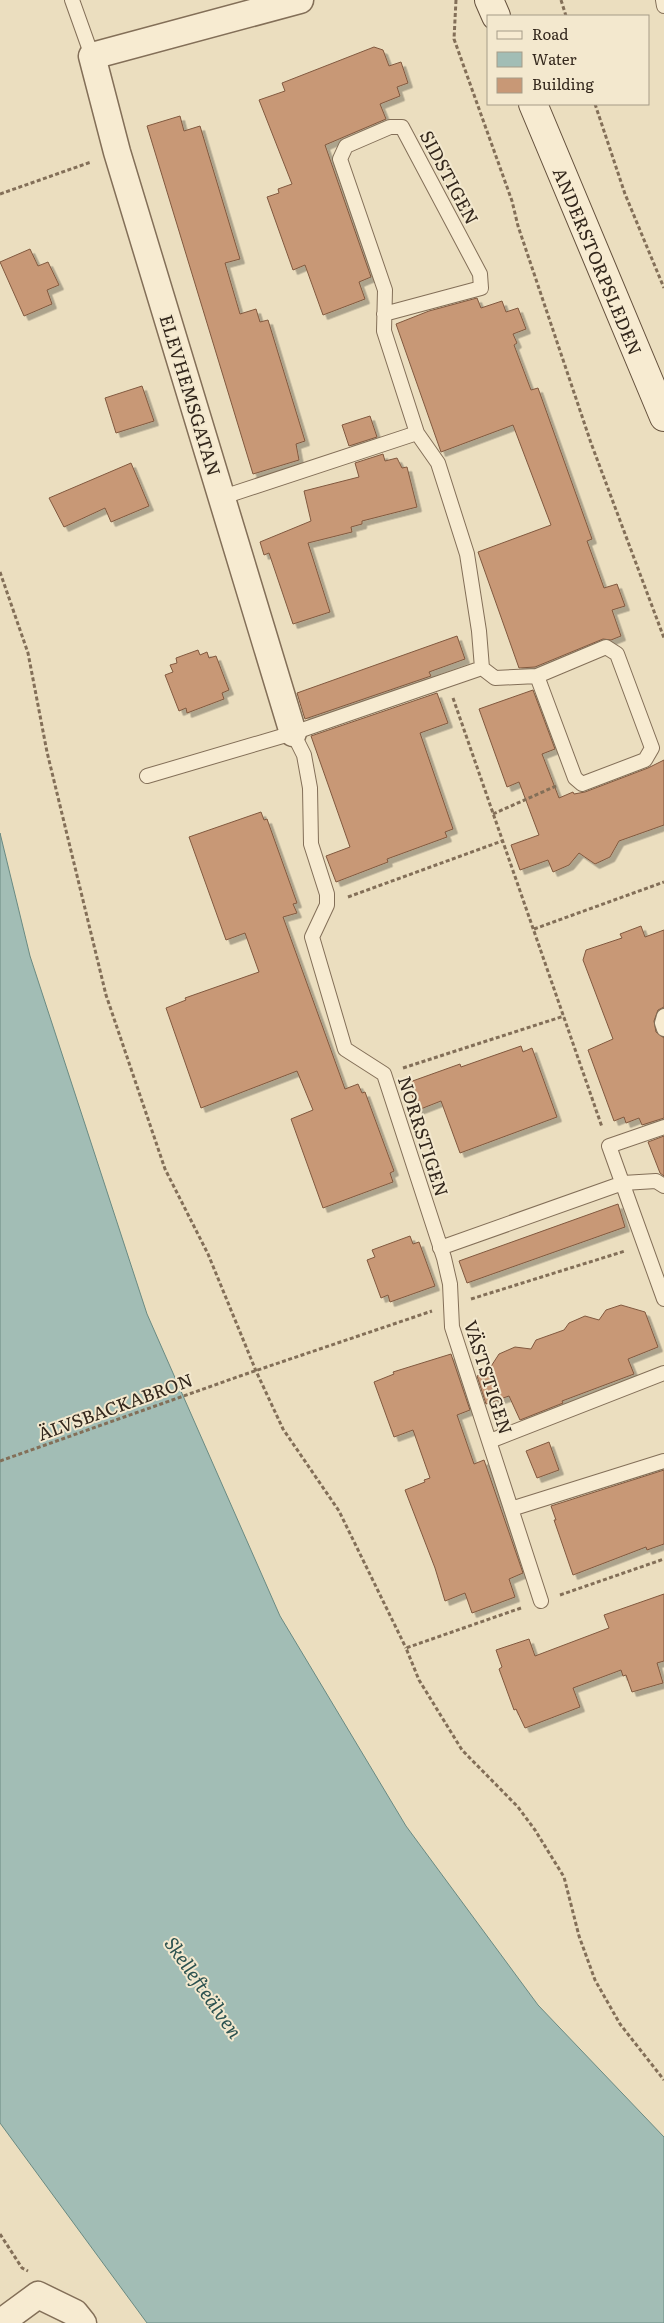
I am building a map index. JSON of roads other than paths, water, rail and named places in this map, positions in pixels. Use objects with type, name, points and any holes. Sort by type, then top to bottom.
[{"type":"main road","points":[[489,0],[496,15]]},
{"type":"main road","name":"ANDERSTORPSLEDEN","points":[[533,105],[664,417]]},
{"type":"street","points":[[92,56],[300,0]]},
{"type":"street","name":"ELEVHEMSGATAN","points":[[92,56],[117,152],[293,733]]},
{"type":"street","points":[[0,2323],[38,2295],[75,2312],[84,2323]]},
{"type":"lane","name":"ELEVHEMSGATAN","points":[[72,0],[92,56]]},
{"type":"lane","points":[[663,0],[664,6]]},
{"type":"lane","name":"SIDSTIGEN","points":[[384,314],[480,288],[480,274],[402,127],[390,127],[346,146],[340,158],[385,290],[384,314],[384,331],[417,433],[438,463],[467,554],[479,631],[482,668]]},
{"type":"lane","points":[[223,497],[417,433]]},
{"type":"lane","points":[[147,776],[293,733],[447,678],[482,668],[494,678],[537,676],[606,647],[617,654],[652,748],[645,760],[582,784],[574,778],[537,676]]},
{"type":"lane","name":"NORRSTIGEN","points":[[293,733],[304,755],[310,788],[311,844],[327,894],[327,905],[312,937],[345,1049],[384,1074],[432,1226]]},
{"type":"lane","points":[[664,1016],[662,1023],[664,1029]]},
{"type":"lane","points":[[664,1127],[609,1146],[664,1298]]},
{"type":"lane","points":[[440,1248],[623,1183],[656,1182],[664,1186]]},
{"type":"lane","name":"VÄSTSTIGEN","points":[[432,1226],[450,1284],[452,1327],[541,1601]]},
{"type":"lane","points":[[490,1441],[664,1373]]},
{"type":"lane","points":[[511,1509],[664,1461]]},
{"type":"water","name":"Skellefteälven","points":[[0,833],[30,956],[147,1314],[280,1616],[406,1826],[538,2005],[664,2137],[664,2323],[147,2323],[0,2123]]}]
